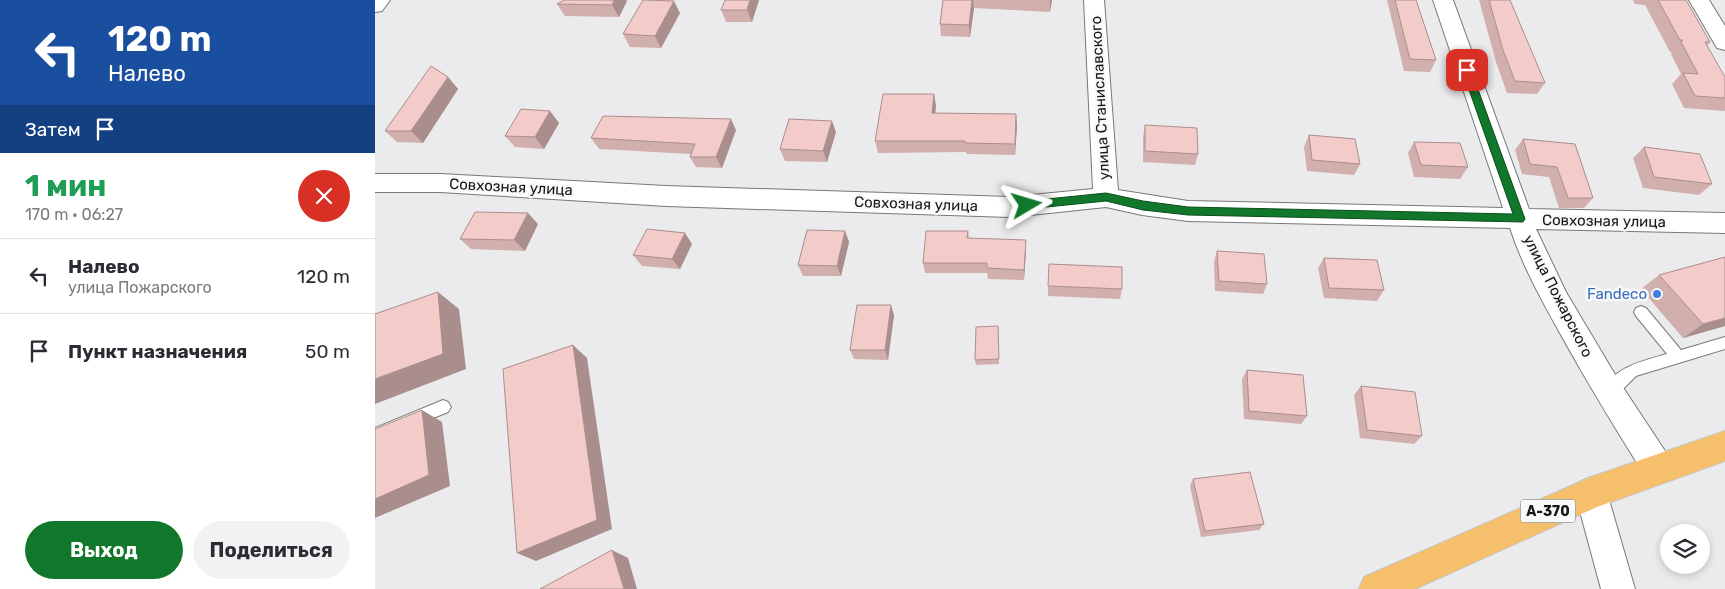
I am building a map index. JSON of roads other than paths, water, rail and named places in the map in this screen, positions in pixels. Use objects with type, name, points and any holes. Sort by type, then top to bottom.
[{"type":"highway","name":"А-370","points":[[1376,589],[1591,493],[1725,446]]},
{"type":"street","points":[[375,6],[380,0]]},
{"type":"street","name":"улица Станиславского","points":[[1095,0],[1106,197]]},
{"type":"street","name":"улица Пожарского","points":[[1443,0],[1529,246],[1556,300],[1609,393],[1658,468]]},
{"type":"street","points":[[1699,0],[1725,43]]},
{"type":"street","name":"Совхозная улица","points":[[375,184],[440,183],[666,196],[934,206],[1010,207],[1106,197],[1143,206],[1188,211],[1725,223]]},
{"type":"street","points":[[1591,493],[1618,589]]},
{"type":"lane","points":[[1641,312],[1678,356]]},
{"type":"lane","points":[[1609,393],[1631,371],[1725,343]]},
{"type":"lane","points":[[375,435],[443,407]]},
{"type":"place","name":"Fandeco","points":[[1657,294]]}]
